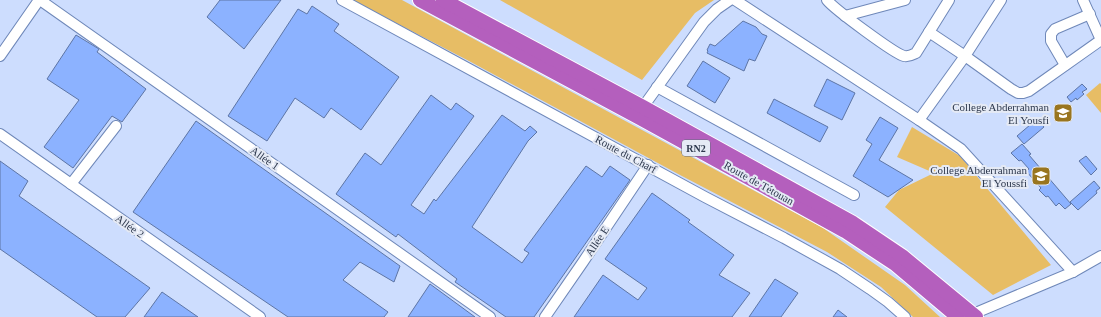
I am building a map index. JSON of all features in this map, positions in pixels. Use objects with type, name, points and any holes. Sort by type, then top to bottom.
[{"type":"highway","name":"Route de Tétouan","points":[[420,0],[845,231],[895,264],[958,317]]},
{"type":"highway","name":"Route de Tétouan","points":[[443,0],[643,107],[853,223],[902,256],[975,316]]},
{"type":"street","points":[[0,56],[40,0]]},
{"type":"street","name":"Allée 1","points":[[40,0],[490,317]]},
{"type":"street","name":"Route du Charf","points":[[342,0],[840,269],[876,293],[905,317]]},
{"type":"street","points":[[643,107],[704,22],[717,9],[730,0]]},
{"type":"street","points":[[735,0],[961,149],[1074,272]]},
{"type":"street","points":[[827,0],[845,16],[885,45],[904,56],[912,56],[916,53],[949,0]]},
{"type":"street","points":[[845,16],[905,0]]},
{"type":"street","points":[[919,120],[965,56],[1001,0]]},
{"type":"street","points":[[929,32],[1018,93],[1023,93],[1029,91],[1101,40],[1083,0]]},
{"type":"street","points":[[1065,65],[1051,41],[1051,34],[1055,29],[1090,14]]},
{"type":"street","points":[[657,87],[854,195]]},
{"type":"street","points":[[71,184],[116,126]]},
{"type":"street","name":"Allée 2","points":[[0,134],[260,317]]},
{"type":"street","name":"Allée E","points":[[545,317],[648,165]]},
{"type":"street","points":[[975,316],[1074,272],[1100,257]]},
{"type":"shaded area","points":[[352,0],[402,0],[823,228],[905,285],[940,317],[913,317],[881,287],[827,252]]},
{"type":"shaded area","points":[[500,0],[714,0],[695,13],[642,80]]},
{"type":"shaded area","points":[[1100,83],[1101,84],[1101,113],[1086,95]]},
{"type":"shaded area","points":[[912,127],[960,156],[1051,265],[993,295],[885,207],[899,190],[934,173],[897,157]]},
{"type":"building","points":[[220,0],[281,0],[244,49],[207,17]]},
{"type":"building","points":[[312,6],[339,24],[334,31],[399,77],[361,130],[331,108],[324,118],[295,98],[267,141],[228,116],[298,9],[307,14]]},
{"type":"building","points":[[743,21],[756,27],[762,34],[767,36],[755,61],[749,59],[744,71],[707,53],[710,44],[715,46]]},
{"type":"building","points":[[76,35],[99,49],[97,52],[146,89],[122,122],[112,116],[73,168],[44,147],[79,100],[47,79]]},
{"type":"building","points":[[703,61],[730,78],[715,103],[687,86]]},
{"type":"building","points":[[827,79],[855,93],[842,120],[814,106]]},
{"type":"building","points":[[1082,84],[1087,89],[1082,92],[1084,94],[1077,100],[1076,98],[1071,102],[1067,97]]},
{"type":"building","points":[[431,95],[451,110],[456,103],[474,116],[411,205],[424,214],[434,199],[436,201],[502,115],[525,131],[530,126],[537,132],[528,141],[472,227],[522,263],[529,253],[524,250],[586,166],[602,177],[610,166],[630,180],[534,317],[506,317],[455,282],[457,279],[398,234],[396,237],[336,194],[365,153],[381,165]]},
{"type":"building","points":[[774,99],[828,127],[820,142],[767,113]]},
{"type":"building","points":[[880,117],[898,128],[879,160],[913,180],[888,197],[853,176],[872,144],[866,140]]},
{"type":"building","points":[[1037,119],[1044,127],[1024,144],[1017,136]]},
{"type":"building","points":[[196,121],[400,266],[394,282],[360,262],[343,280],[388,312],[384,317],[288,317],[133,212]]},
{"type":"building","points":[[1022,144],[1031,154],[1029,155],[1071,204],[1065,209],[1059,203],[1056,206],[1048,196],[1046,197],[1039,190],[1041,188],[1026,171],[1029,169],[1021,160],[1019,161],[1011,153]]},
{"type":"building","points":[[1086,156],[1097,169],[1091,175],[1079,161]]},
{"type":"building","points":[[0,161],[28,181],[19,196],[150,288],[125,317],[97,317],[0,249]]},
{"type":"building","points":[[1094,181],[1100,188],[1096,191],[1097,193],[1078,210],[1070,202]]},
{"type":"building","points":[[652,193],[690,220],[688,222],[734,255],[719,275],[750,293],[732,317],[574,317],[603,275],[638,300],[647,288],[605,259]]},
{"type":"building","points":[[775,279],[798,293],[781,317],[749,317]]},
{"type":"building","points":[[430,284],[475,317],[408,317]]},
{"type":"building","points":[[162,292],[198,317],[144,317]]},
{"type":"building","points":[[838,310],[847,317],[833,317]]},
{"type":"place","name":"College Abderrahman El Yousfi","points":[[1063,113]]},
{"type":"place","name":"College Abderrahman El Youssfi","points":[[1041,176]]}]
